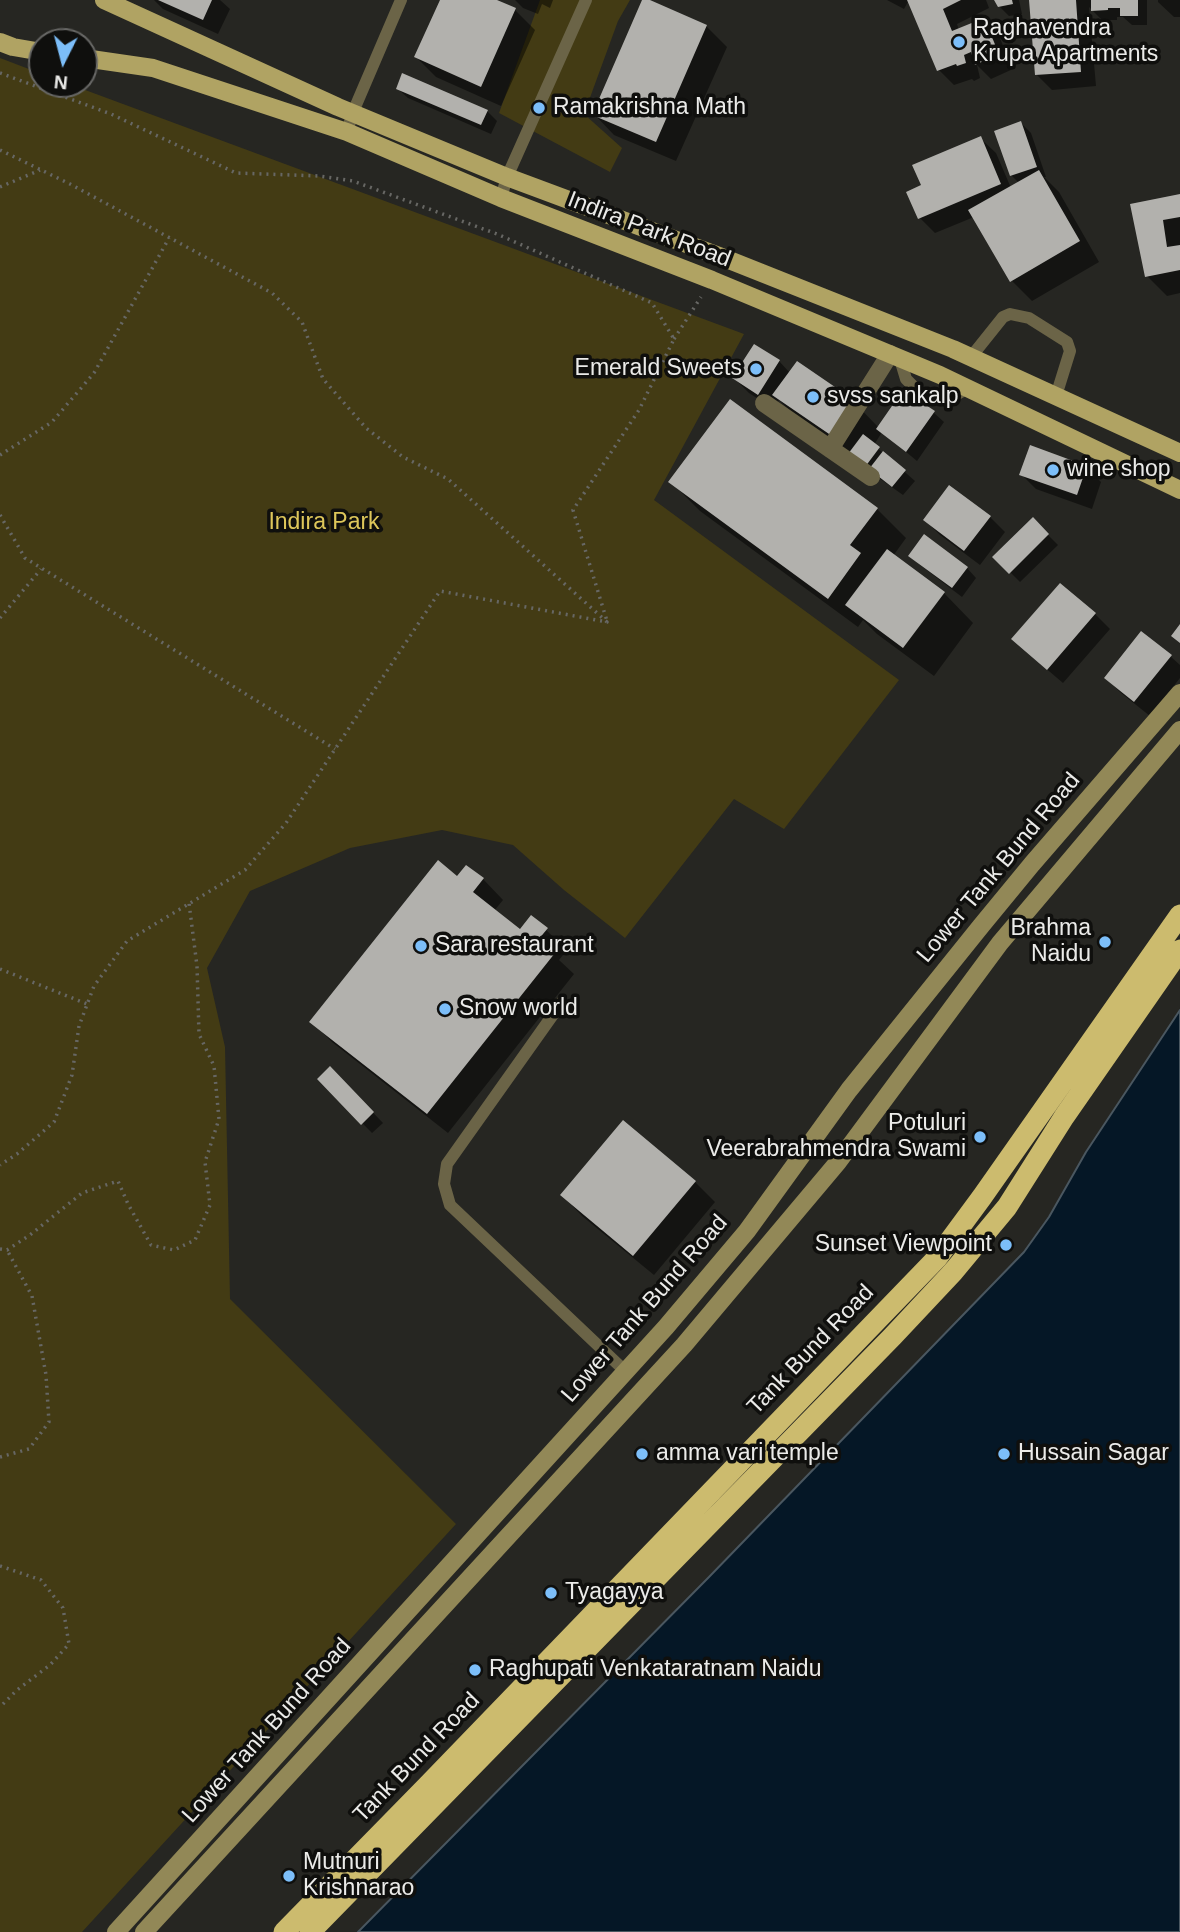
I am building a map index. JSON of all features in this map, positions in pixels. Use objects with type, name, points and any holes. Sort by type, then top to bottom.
[{"type":"highway","name":"Tank Bund Road","points":[[284,1932],[937,1258],[1180,915]]},
{"type":"highway","points":[[310,1932],[953,1272],[1007,1207],[1064,1117],[1180,950]]},
{"type":"main road","name":"Indira Park Road","points":[[104,0],[353,113],[507,177],[719,256],[971,357],[1180,453]]},
{"type":"main road","points":[[4,41],[28,48]]},
{"type":"main road","name":"Indira Park Road","points":[[98,60],[153,68],[347,132],[501,198],[712,280],[895,357],[1180,490]]},
{"type":"main road","name":"Lower Tank Bund Road","points":[[116,1932],[666,1328],[747,1231],[849,1090],[990,915],[1180,693]]},
{"type":"main road","name":"Lower Tank Bund Road","points":[[144,1932],[684,1345],[838,1162],[1000,943],[1180,730]]},
{"type":"street","points":[[830,449],[895,357]]},
{"type":"street","points":[[764,403],[871,477]]},
{"type":"lane","points":[[347,132],[401,0]]},
{"type":"lane","points":[[501,198],[507,177],[586,0]]},
{"type":"lane","points":[[971,357],[1003,317],[1010,314],[1030,318],[1067,342],[1070,351],[1068,362],[1056,396]]},
{"type":"lane","points":[[895,357],[906,379],[914,387]]},
{"type":"lane","points":[[928,395],[952,397],[966,389]]},
{"type":"lane","points":[[562,1002],[447,1164],[444,1184],[450,1205],[625,1371]]},
{"type":"path","points":[[0,73],[111,114],[236,173],[319,176],[353,181],[497,234],[652,303],[674,339]]},
{"type":"path","points":[[0,150],[272,293],[302,322],[323,379],[366,428],[403,457],[448,479],[607,622]]},
{"type":"path","points":[[0,187],[40,170]]},
{"type":"path","points":[[0,455],[52,422],[94,373],[169,238]]},
{"type":"path","points":[[607,622],[573,510],[639,410],[674,339],[712,280]]},
{"type":"path","points":[[0,515],[25,558],[335,750]]},
{"type":"path","points":[[0,618],[42,568]]},
{"type":"path","points":[[0,1165],[54,1122],[72,1075],[79,1026],[94,986],[127,941],[245,870],[286,823],[440,591],[607,622]]},
{"type":"path","points":[[0,1249],[7,1250],[30,1235],[82,1193],[118,1181],[151,1245],[174,1251],[195,1240],[210,1205],[205,1162],[219,1119],[214,1066],[199,1034],[197,966],[189,903]]},
{"type":"path","points":[[0,969],[87,1004]]},
{"type":"path","points":[[0,1457],[29,1449],[49,1422],[46,1375],[32,1296],[7,1250]]},
{"type":"path","points":[[0,1566],[41,1580],[63,1608],[69,1644],[50,1665],[0,1707]]},
{"type":"green space","points":[[540,0],[630,0],[618,21],[584,114],[622,148],[610,172],[499,113]]},
{"type":"green space","name":"Indira Park","points":[[0,58],[28,69],[28,98],[98,98],[98,95],[744,334],[654,500],[899,680],[784,829],[734,799],[625,938],[513,845],[442,830],[350,848],[250,891],[207,968],[225,1047],[230,1299],[456,1524],[82,1932],[0,1932]]},
{"type":"water","name":"Hussain Sagar","points":[[1180,1010],[1180,1932],[358,1932],[709,1577],[1024,1252]]},
{"type":"building","points":[[158,0],[212,0],[203,20]]},
{"type":"building","points":[[440,0],[497,0],[516,8],[481,87],[414,57]]},
{"type":"building","points":[[642,0],[650,0],[707,25],[656,142],[592,115]]},
{"type":"building","name":"Raghavendra Krupa Apartments","points":[[907,0],[961,0],[943,9],[952,31],[984,18],[999,54],[975,65],[971,52],[964,55],[966,63],[937,71]]},
{"type":"building","points":[[994,0],[1012,0],[1013,4],[998,7]]},
{"type":"building","points":[[1029,0],[1076,0],[1081,72],[1035,75]]},
{"type":"building","points":[[1091,0],[1138,0],[1138,16],[1120,16],[1120,8],[1091,11]]},
{"type":"building","points":[[402,73],[488,110],[481,125],[396,89]]},
{"type":"building","points":[[1021,121],[1037,167],[1010,176],[994,131]]},
{"type":"building","points":[[981,136],[1001,184],[918,219],[906,192],[921,185],[912,165]]},
{"type":"building","points":[[1039,170],[1080,241],[1010,282],[968,210]]},
{"type":"building","points":[[1180,194],[1180,217],[1163,220],[1167,247],[1180,245],[1180,270],[1145,277],[1130,204]]},
{"type":"building","points":[[754,344],[780,360],[758,395],[732,378]]},
{"type":"building","name":"svss sankalp","points":[[797,361],[854,400],[832,436],[772,395]]},
{"type":"building","points":[[903,390],[935,411],[906,452],[876,429]]},
{"type":"building","points":[[730,399],[878,508],[850,545],[861,553],[828,599],[668,482]]},
{"type":"building","points":[[863,434],[880,447],[865,467],[848,454]]},
{"type":"building","name":"wine shop","points":[[1030,445],[1087,466],[1077,495],[1019,475]]},
{"type":"building","points":[[883,451],[906,470],[892,487],[869,469]]},
{"type":"building","points":[[949,485],[991,516],[964,551],[923,520]]},
{"type":"building","points":[[1033,517],[1049,534],[1009,574],[992,557]]},
{"type":"building","points":[[924,534],[968,567],[952,588],[908,556]]},
{"type":"building","points":[[887,549],[945,592],[903,648],[845,605]]},
{"type":"building","points":[[1060,583],[1096,613],[1047,670],[1011,639]]},
{"type":"building","points":[[1180,624],[1180,643],[1171,636]]},
{"type":"building","points":[[1141,631],[1172,655],[1134,702],[1104,678]]},
{"type":"building","points":[[438,860],[457,876],[466,865],[484,878],[473,892],[520,929],[531,915],[548,928],[538,940],[555,953],[427,1114],[309,1022]]},
{"type":"building","points":[[330,1066],[374,1112],[361,1125],[317,1079]]},
{"type":"building","points":[[623,1120],[696,1181],[633,1256],[560,1195]]},
{"type":"place","name":"Raghavendra Krupa Apartments","points":[[959,42]]},
{"type":"place","name":"Ramakrishna Math","points":[[539,108]]},
{"type":"place","name":"Emerald Sweets","points":[[756,369]]},
{"type":"place","name":"svss sankalp","points":[[813,397]]},
{"type":"place","name":"wine shop","points":[[1053,470]]},
{"type":"place","name":"Brahma Naidu","points":[[1105,942]]},
{"type":"place","name":"Sara restaurant","points":[[421,946]]},
{"type":"place","name":"Snow world","points":[[445,1009]]},
{"type":"place","name":"Potuluri Veerabrahmendra Swami","points":[[980,1137]]},
{"type":"place","name":"Sunset Viewpoint","points":[[1006,1245]]},
{"type":"place","name":"amma vari temple","points":[[642,1454]]},
{"type":"place","name":"Hussain Sagar","points":[[1004,1454]]},
{"type":"place","name":"Tyagayya","points":[[551,1593]]},
{"type":"place","name":"Raghupati Venkataratnam Naidu","points":[[475,1670]]},
{"type":"place","name":"Mutnuri Krishnarao","points":[[289,1876]]}]
